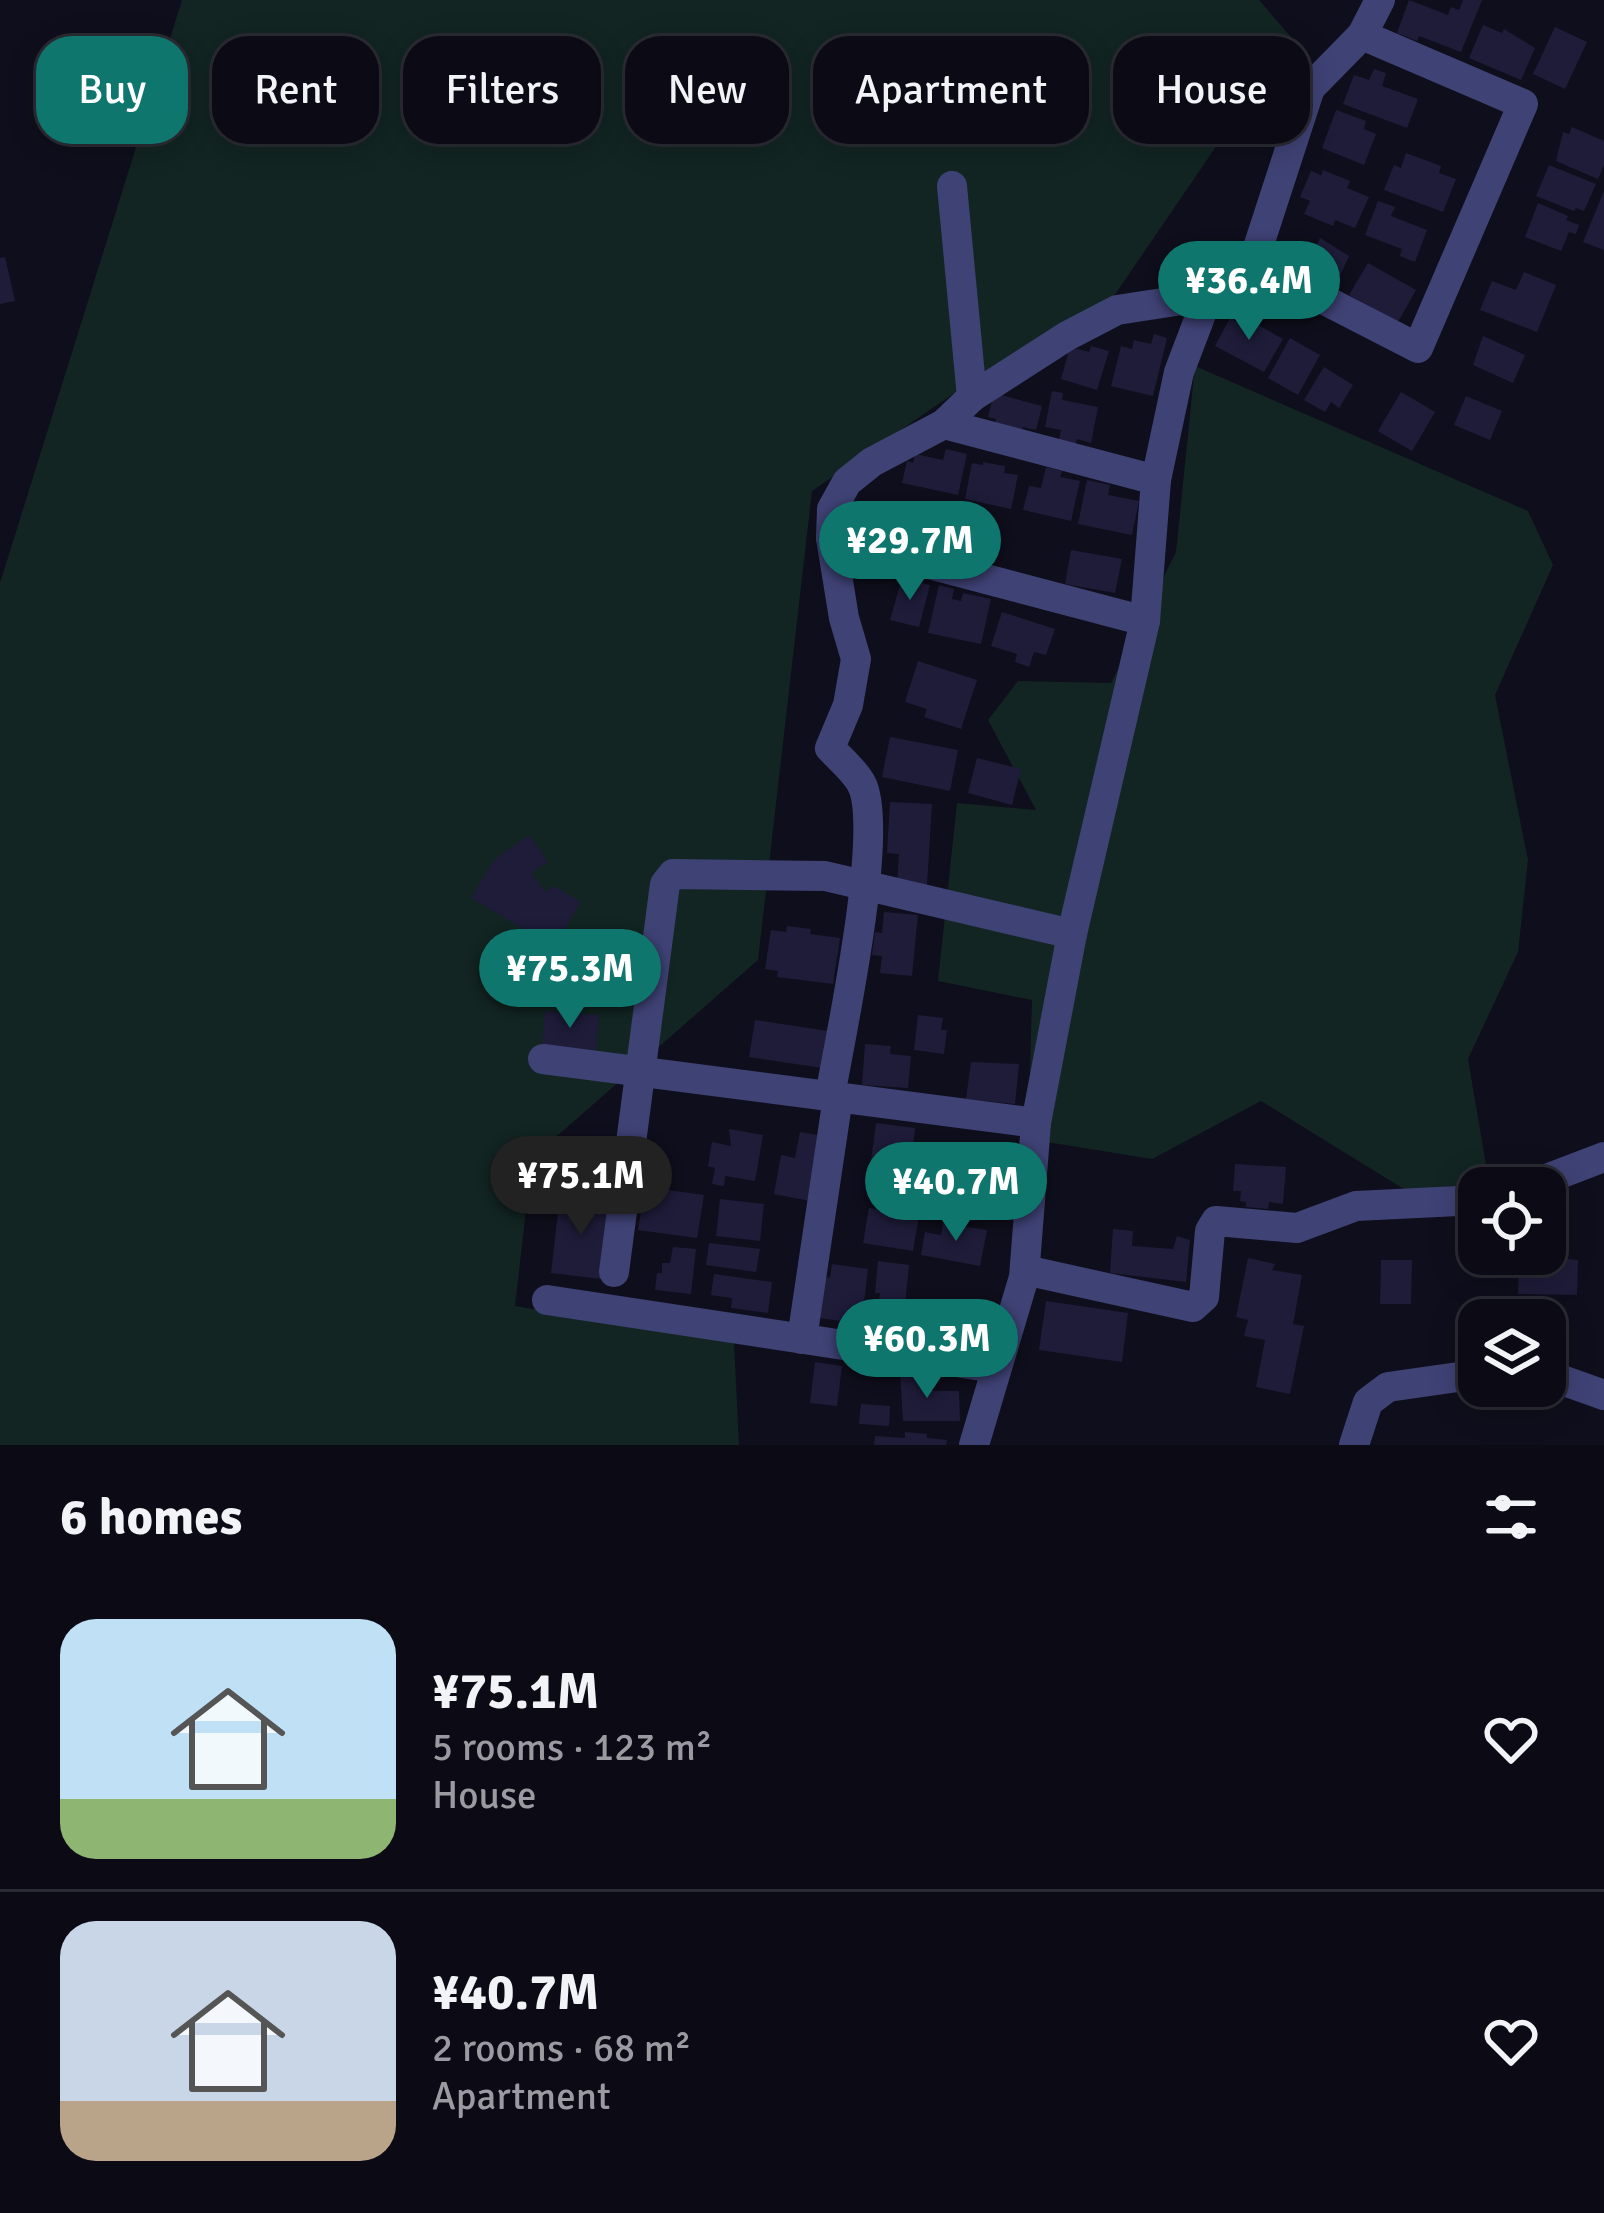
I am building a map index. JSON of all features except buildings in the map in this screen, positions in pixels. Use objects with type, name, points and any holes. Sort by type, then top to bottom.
[{"type":"street","points":[[802,1339],[866,886],[868,805],[862,783],[830,748],[848,705],[856,659],[831,538],[832,509],[847,482],[872,462],[944,424],[972,397],[1067,336],[1117,310],[1208,296],[1253,263],[1310,88],[1361,35],[1380,0]]},
{"type":"street","points":[[1253,263],[1418,349],[1522,104],[1361,35]]},
{"type":"street","points":[[952,185],[972,397]]},
{"type":"street","points":[[974,1445],[1024,1270],[1036,1123],[1072,934],[1145,621],[1156,480],[1179,373],[1208,296]]},
{"type":"street","points":[[944,424],[1156,480]]},
{"type":"street","points":[[831,538],[1145,621]]},
{"type":"street","points":[[614,1272],[665,884],[673,874],[824,876],[1072,934]]},
{"type":"street","points":[[543,1059],[1036,1123]]},
{"type":"street","points":[[1566,1171],[1604,1157]]},
{"type":"street","points":[[1024,1270],[1193,1306],[1204,1297],[1210,1231],[1216,1221],[1297,1228],[1356,1206],[1458,1201]]},
{"type":"street","points":[[548,1300],[995,1368]]},
{"type":"street","points":[[1354,1445],[1368,1402],[1388,1388],[1458,1377]]},
{"type":"street","points":[[1566,1381],[1604,1395]]},
{"type":"green space","points":[[182,0],[1259,0],[1290,36],[1113,36],[1113,144],[1218,144],[1114,296],[982,374],[812,491],[758,960],[532,1158],[515,1306],[734,1343],[739,1445],[0,1445],[0,583],[137,144],[188,144],[188,36],[171,36]]},
{"type":"green space","points":[[1195,366],[1528,511],[1553,565],[1495,695],[1528,860],[1518,952],[1468,1059],[1486,1167],[1458,1167],[1458,1185],[1407,1191],[1261,1101],[1152,1159],[1028,1139],[1032,1000],[938,981],[957,803],[1036,810],[988,720],[1018,681],[1111,683],[1176,552]]}]
